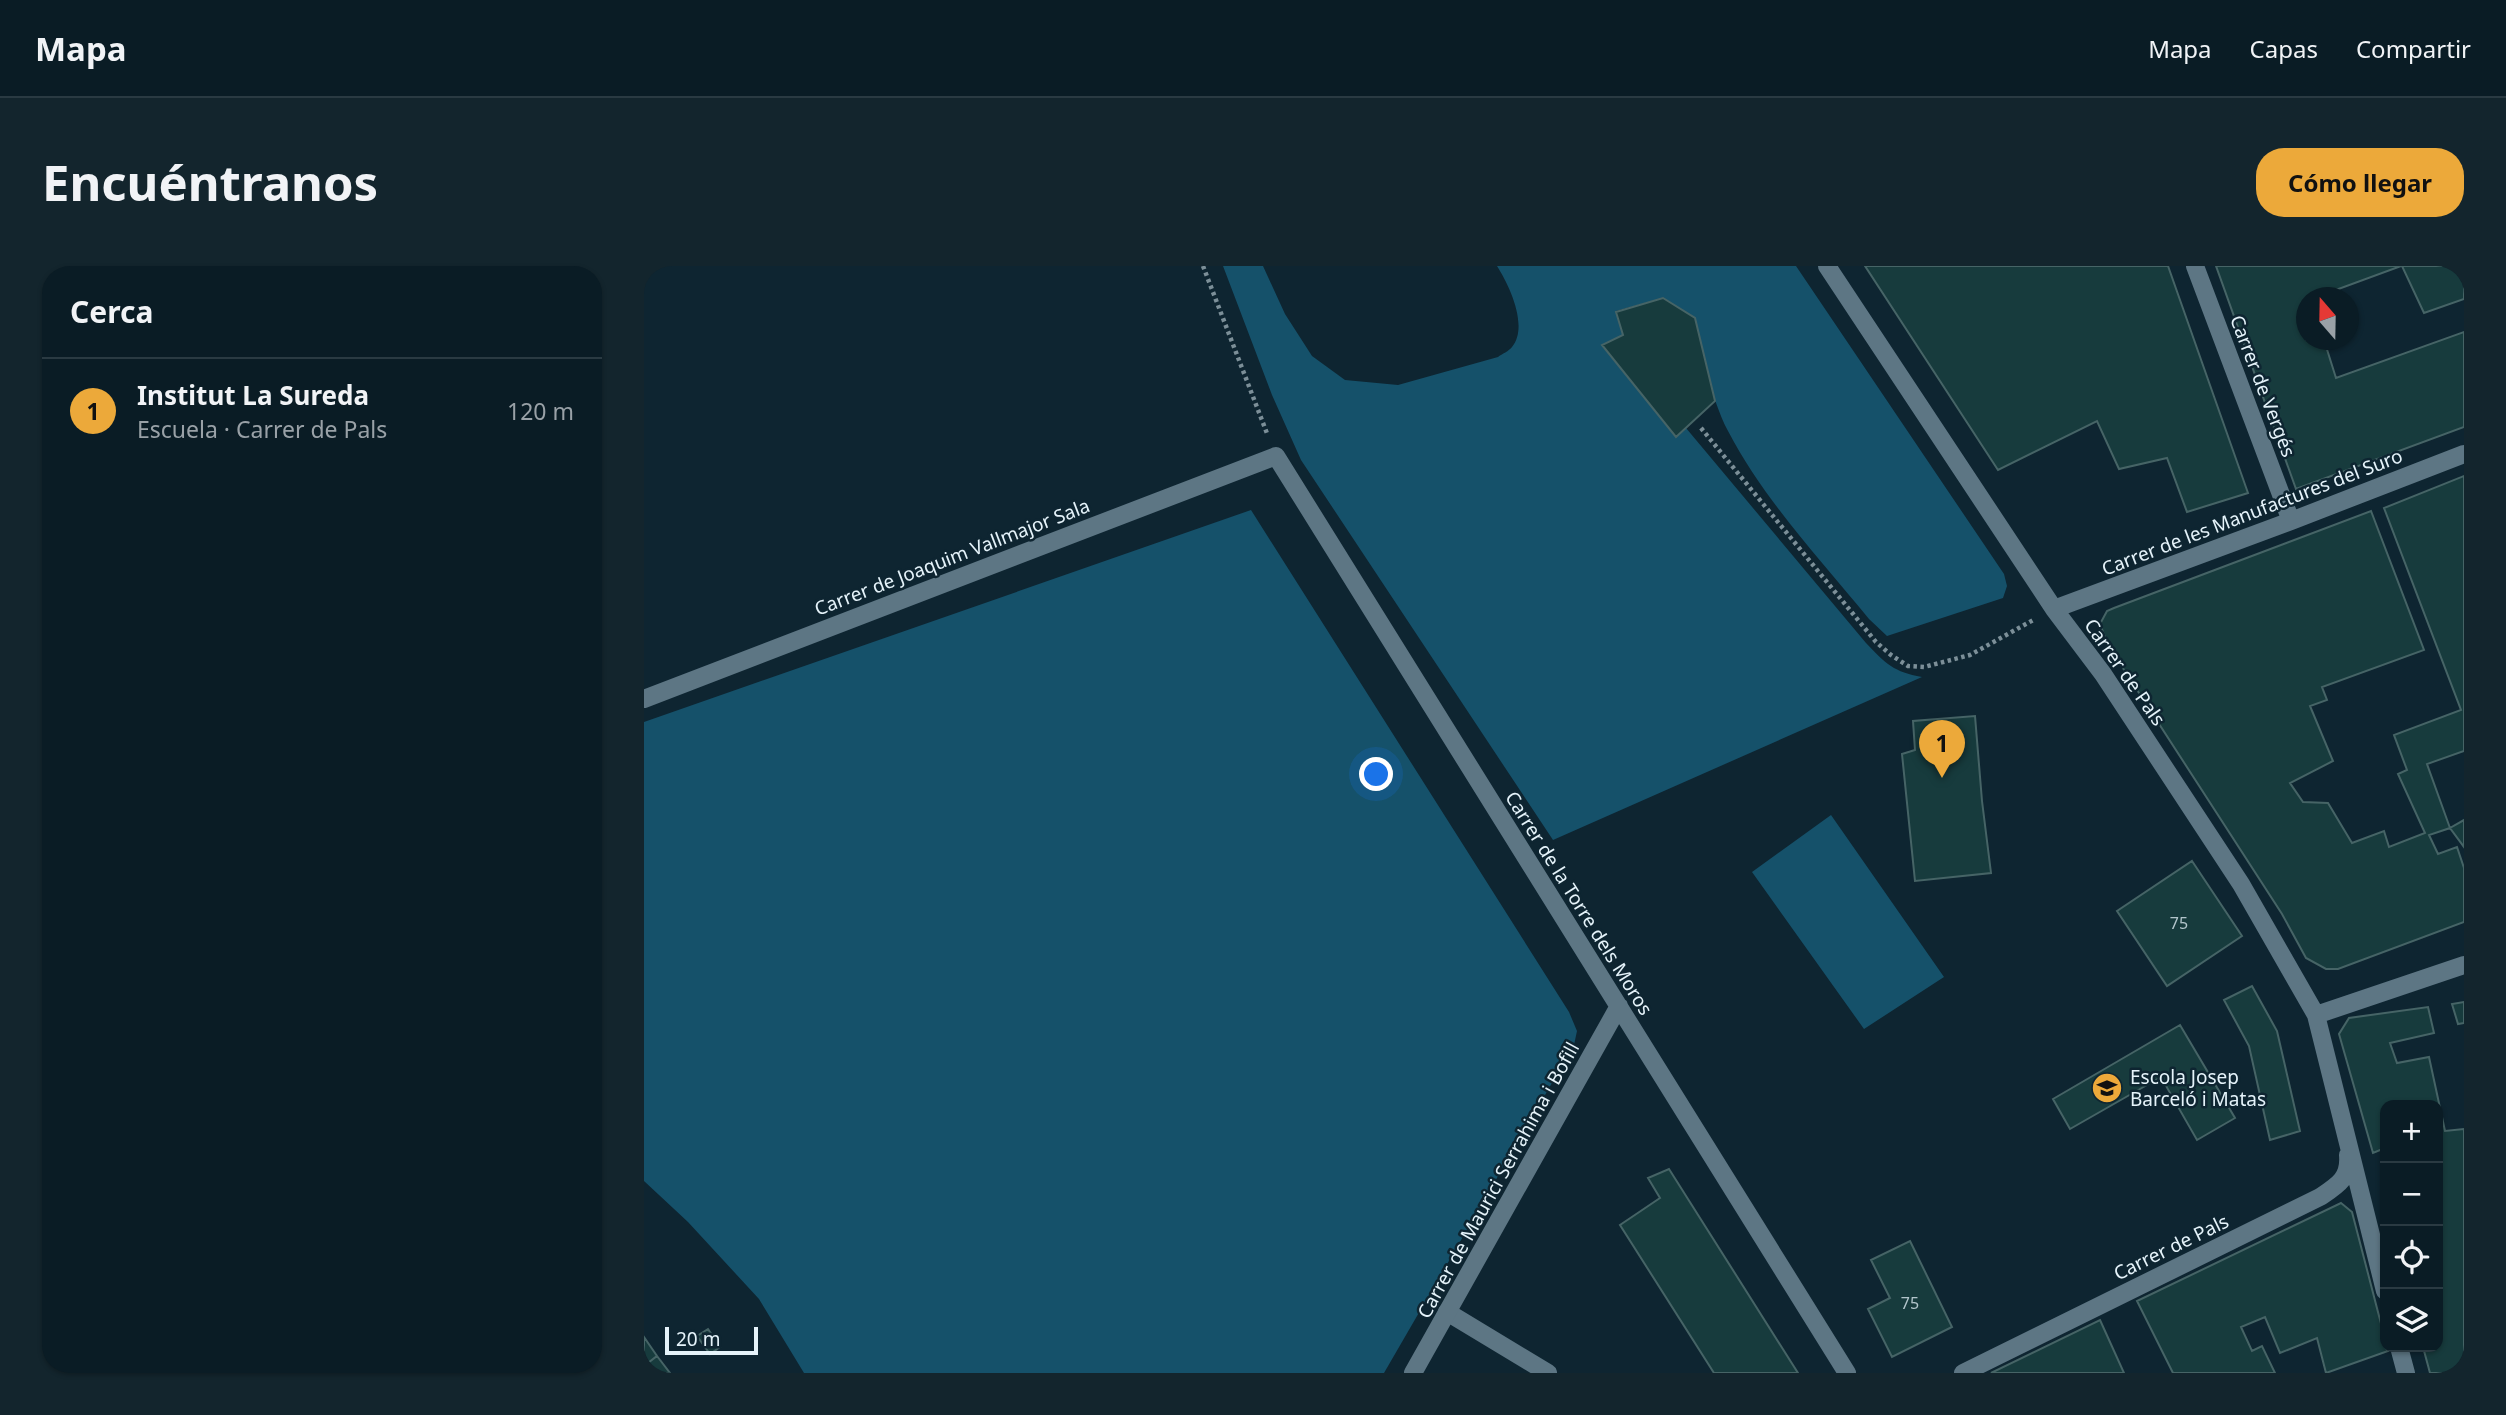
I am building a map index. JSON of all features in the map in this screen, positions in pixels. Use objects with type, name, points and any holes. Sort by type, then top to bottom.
[{"type":"street","name":"Carrer de Pals","points":[[1827,266],[2054,609],[2104,674],[2241,884],[2316,1015],[2385,1289]]},
{"type":"street","name":"Carrer de Vergés","points":[[2195,266],[2291,521]]},
{"type":"street","name":"Carrer de les Manufactures del Suro","points":[[2054,609],[2464,454]]},
{"type":"street","name":"Carrer de Joaquim Vallmajor Sala","points":[[644,699],[1276,456]]},
{"type":"street","name":"Carrer de la Torre dels Moros","points":[[1276,456],[1847,1373]]},
{"type":"street","points":[[2316,1015],[2464,965]]},
{"type":"street","name":"Carrer de Maurici Serrahima i Bofill","points":[[1413,1373],[1619,1006]]},
{"type":"street","name":"Carrer de Pals","points":[[1964,1373],[2320,1197],[2338,1184],[2349,1169],[2345,1124]]},
{"type":"street","points":[[1447,1312],[1548,1373]]},
{"type":"street","points":[[2400,1352],[2406,1373]]},
{"type":"path","points":[[1203,266],[1276,456]]},
{"type":"path","points":[[1702,428],[1876,642],[1908,666],[1924,667],[1970,655],[2054,609]]},
{"type":"shaded area","points":[[1223,266],[1263,266],[1285,314],[1312,356],[1345,380],[1398,385],[1498,357],[1512,347],[1519,328],[1518,317],[1512,294],[1497,266],[1796,266],[2004,574],[2007,586],[2003,598],[1887,636],[1869,619],[1794,528],[1742,456],[1717,404],[1695,318],[1663,298],[1616,311],[1623,335],[1602,346],[1676,436],[1686,428],[1879,656],[1897,670],[1922,677],[1553,840],[1301,460],[1272,395]]},
{"type":"shaded area","points":[[1251,510],[1569,1012],[1577,1031],[1574,1045],[1384,1373],[804,1373],[759,1299],[688,1222],[644,1181],[644,722]]},
{"type":"shaded area","points":[[1831,815],[1944,977],[1864,1029],[1752,872]]},
{"type":"building","points":[[1865,266],[2168,266],[2248,493],[2187,512],[2167,458],[2119,469],[2097,421],[1998,470]]},
{"type":"building","points":[[2216,266],[2401,266],[2344,287],[2296,287],[2296,350],[2327,350],[2336,378],[2464,332],[2464,427],[2296,489]]},
{"type":"building","points":[[2402,266],[2464,266],[2464,299],[2424,313]]},
{"type":"building","points":[[1663,298],[1695,318],[1715,401],[1676,437],[1602,345],[1623,335],[1616,312]]},
{"type":"building","points":[[2464,476],[2464,751],[2427,764],[2450,828],[2429,835],[2438,854],[2457,847],[2464,868],[2464,922],[2338,969],[2326,969],[2306,958],[2282,914],[2108,645],[2100,624],[2107,611],[2114,608],[2371,511],[2424,650],[2322,687],[2327,700],[2310,706],[2333,761],[2290,783],[2303,802],[2328,803],[2352,843],[2384,831],[2389,847],[2425,833],[2398,774],[2407,770],[2394,735],[2461,710],[2384,508]]},
{"type":"building","points":[[1975,716],[1991,873],[1915,881],[1902,754],[1915,750],[1913,721]]},
{"type":"building","points":[[2464,820],[2464,847],[2450,828]]},
{"type":"building","points":[[2192,861],[2242,936],[2167,986],[2117,911]]},
{"type":"building","name":"Escola Josep Barceló i Matas","points":[[2252,986],[2277,1031],[2300,1131],[2270,1140],[2249,1046],[2224,1000]]},
{"type":"building","points":[[2464,1002],[2464,1023],[2458,1024],[2452,1004]]},
{"type":"building","points":[[2428,1007],[2434,1033],[2390,1043],[2397,1063],[2429,1057],[2438,1100],[2380,1100],[2380,1150],[2373,1153],[2339,1034],[2349,1018]]},
{"type":"building","name":"Escola Josep Barceló i Matas","points":[[2180,1025],[2235,1118],[2197,1140],[2161,1077],[2070,1129],[2053,1099]]},
{"type":"building","points":[[2443,1122],[2445,1131],[2464,1129],[2464,1373],[2430,1373],[2424,1352],[2443,1352]]},
{"type":"building","points":[[1669,1169],[1798,1373],[1714,1373],[1620,1225],[1660,1198],[1648,1178]]},
{"type":"building","points":[[2341,1203],[2352,1212],[2380,1320],[2380,1352],[2385,1352],[2326,1373],[2317,1338],[2280,1353],[2265,1317],[2241,1327],[2252,1351],[2262,1346],[2275,1373],[2173,1373],[2137,1301]]},
{"type":"building","points":[[1910,1241],[1952,1327],[1892,1357],[1868,1309],[1890,1298],[1871,1260]]},
{"type":"building","points":[[2100,1320],[2124,1373],[1991,1373]]},
{"type":"building","points":[[708,1329],[720,1347],[710,1354],[697,1336]]},
{"type":"building","points":[[644,1337],[657,1356],[644,1366]]},
{"type":"building","points":[[657,1356],[670,1373],[644,1373],[644,1366]]},
{"type":"place","name":"Institut La Sureda","points":[[1942,778]]},
{"type":"place","name":"Escola Josep Barceló i Matas","points":[[2107,1088]]}]
